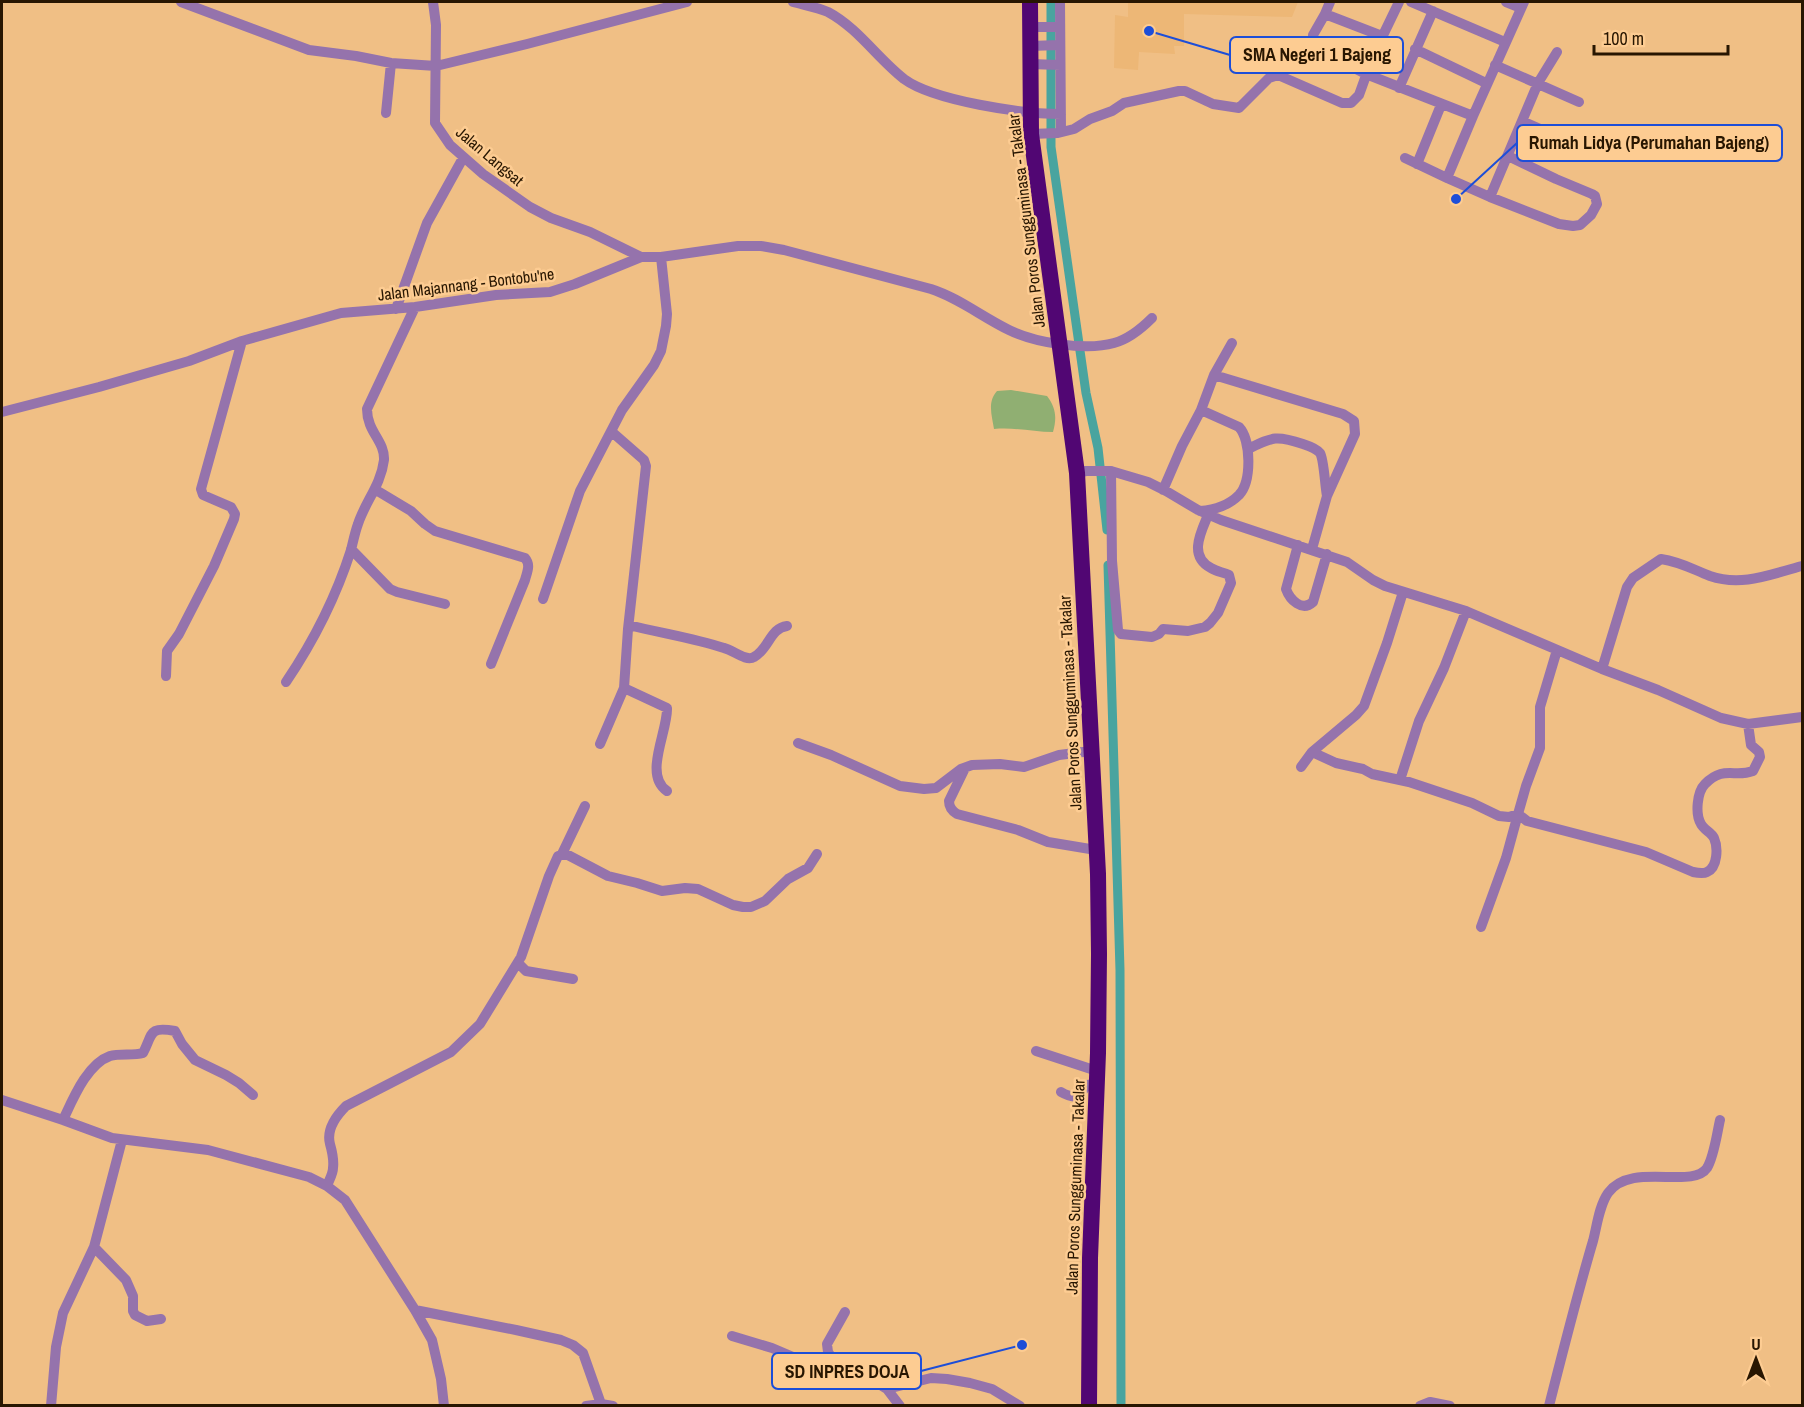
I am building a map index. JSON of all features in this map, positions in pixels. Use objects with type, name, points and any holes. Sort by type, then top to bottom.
[{"type":"highway","name":"Jalan Poros Sungguminasa - Takalar","points":[[1030,2],[1036,64],[1035,134],[1081,472],[1099,954],[1089,1301],[1089,1406]]},
{"type":"street","points":[[181,2],[309,50],[391,63],[436,66],[687,2]]},
{"type":"street","name":"Jalan Langsat","points":[[433,2],[436,25],[435,123],[446,140],[483,174],[530,207],[551,218],[590,232],[641,257]]},
{"type":"street","points":[[793,2],[828,12],[868,45],[898,74],[920,88],[971,102],[1036,113],[1058,114]]},
{"type":"street","points":[[1059,132],[1058,27],[1060,2]]},
{"type":"street","points":[[1330,2],[1313,35],[1313,44],[1319,50],[1366,74],[1473,116]]},
{"type":"street","points":[[1035,134],[1074,129],[1124,103],[1179,91],[1188,92],[1213,104],[1239,108],[1269,78],[1275,75],[1283,76],[1348,104],[1359,95],[1382,36],[1399,2]]},
{"type":"street","points":[[1411,2],[1505,42]]},
{"type":"street","points":[[1447,178],[1486,83],[1522,5],[1506,2]]},
{"type":"street","points":[[1399,88],[1433,11]]},
{"type":"street","points":[[1325,14],[1382,36]]},
{"type":"street","points":[[1034,27],[1058,27]]},
{"type":"street","points":[[1035,46],[1058,46]]},
{"type":"street","points":[[1415,49],[1486,83]]},
{"type":"street","points":[[1490,198],[1538,83],[1557,52]]},
{"type":"street","points":[[386,113],[391,63]]},
{"type":"street","points":[[1036,64],[1059,65]]},
{"type":"street","points":[[1495,65],[1579,102]]},
{"type":"street","points":[[1417,164],[1441,105]]},
{"type":"street","points":[[1522,121],[1579,146]]},
{"type":"street","points":[[1405,158],[1490,198],[1559,224],[1580,225],[1595,208],[1597,204],[1595,196],[1588,191],[1556,179],[1508,156]]},
{"type":"street","points":[[396,309],[427,223],[463,158]]},
{"type":"street","name":"Jalan Majannang - Bontobu'ne","points":[[2,412],[121,381],[189,361],[242,341],[342,313],[415,307],[496,295],[550,292],[641,257],[660,257],[738,246],[761,246],[784,250],[942,293],[1016,333],[1063,345],[1113,344],[1136,333],[1152,318]]},
{"type":"street","points":[[543,598],[580,491],[622,410],[654,365],[661,351],[667,314],[660,257]]},
{"type":"street","points":[[286,682],[304,656],[331,601],[351,549],[359,520],[376,490],[384,458],[383,449],[369,425],[367,409],[415,307]]},
{"type":"street","points":[[166,676],[167,651],[179,634],[214,566],[234,519],[235,514],[231,507],[203,495],[201,489],[242,341]]},
{"type":"street","points":[[1163,490],[1201,410],[1214,375],[1232,343]]},
{"type":"street","points":[[1214,375],[1343,414],[1354,421],[1355,434],[1327,496],[1312,549]]},
{"type":"street","points":[[1201,410],[1239,427],[1245,436],[1248,449],[1247,477],[1239,495],[1204,513]]},
{"type":"street","points":[[600,744],[624,688],[646,466],[644,459],[612,432]]},
{"type":"street","points":[[1248,449],[1276,438],[1285,438],[1313,447],[1319,452],[1322,460],[1327,496]]},
{"type":"street","points":[[1081,472],[1108,471],[1148,483],[1204,513],[1327,554],[1353,565],[1373,580],[1403,592],[1466,611],[1721,718],[1748,724],[1803,717]]},
{"type":"street","points":[[1108,471],[1112,561],[1118,630],[1121,634],[1152,637],[1166,629],[1195,630],[1210,623],[1218,613],[1231,583],[1229,575],[1210,568],[1200,558],[1197,542],[1204,513]]},
{"type":"street","points":[[376,490],[411,511],[435,531],[525,558],[528,561],[525,580],[492,664]]},
{"type":"street","points":[[1298,545],[1286,589],[1293,601],[1302,606],[1309,606],[1313,602],[1327,554]]},
{"type":"street","points":[[351,549],[390,589],[445,604]]},
{"type":"street","points":[[1602,669],[1627,587],[1633,578],[1661,559],[1678,562],[1710,576],[1731,581],[1743,581],[1803,566]]},
{"type":"street","points":[[1301,768],[1312,752],[1364,706],[1388,643],[1403,592]]},
{"type":"street","points":[[1400,780],[1419,721],[1444,668],[1466,611]]},
{"type":"street","points":[[629,625],[726,648],[749,658],[754,658],[778,629],[787,626]]},
{"type":"street","points":[[1481,927],[1503,867],[1526,786],[1540,748],[1540,707],[1557,650]]},
{"type":"street","points":[[624,688],[667,708],[659,748],[657,774],[660,785],[667,792]]},
{"type":"street","points":[[1518,814],[1527,821],[1544,827],[1646,852],[1693,872],[1708,872],[1713,867],[1717,854],[1714,839],[1701,824],[1699,817],[1700,791],[1716,776],[1728,772],[1753,771],[1760,757],[1759,752],[1749,740],[1748,724]]},
{"type":"street","points":[[798,743],[900,786],[913,789],[936,788],[966,767],[980,764],[1000,764],[1024,768],[1059,755],[1091,751]]},
{"type":"street","points":[[1312,752],[1336,763],[1363,769],[1372,774],[1400,780],[1472,803],[1499,816],[1509,817],[1518,814]]},
{"type":"street","points":[[966,767],[949,801],[952,810],[957,814],[1018,830],[1048,842],[1096,850]]},
{"type":"street","points":[[327,1186],[334,1165],[329,1131],[338,1114],[346,1106],[451,1053],[480,1024],[518,963],[555,860],[562,854],[585,806]]},
{"type":"street","points":[[562,854],[570,855],[608,876],[637,882],[662,891],[698,889],[733,905],[743,907],[751,907],[765,901],[788,879],[808,868],[817,854]]},
{"type":"street","points":[[518,963],[526,971],[573,979]]},
{"type":"street","points":[[63,1120],[82,1081],[93,1069],[110,1056],[143,1053],[151,1034],[157,1030],[175,1030],[182,1044],[195,1060],[226,1075],[253,1095]]},
{"type":"street","points":[[1036,1052],[1097,1077],[1087,1085],[1082,1094],[1074,1097],[1061,1092]]},
{"type":"street","points":[[2,1100],[122,1140],[208,1150],[309,1177],[327,1186],[345,1200],[432,1340],[441,1379],[444,1406]]},
{"type":"street","points":[[1549,1406],[1607,1195],[1619,1184],[1636,1178],[1652,1176],[1684,1178],[1699,1174],[1707,1168],[1709,1163],[1720,1119]]},
{"type":"street","points":[[51,1406],[56,1347],[63,1313],[94,1247],[122,1140]]},
{"type":"street","points":[[94,1247],[126,1280],[133,1296],[135,1314],[147,1321],[161,1319]]},
{"type":"street","points":[[415,1310],[538,1335],[573,1345],[583,1353],[607,1405],[586,1406]]},
{"type":"street","points":[[838,1367],[826,1347],[845,1312]]},
{"type":"street","points":[[732,1336],[772,1348],[812,1365],[838,1367],[866,1376],[887,1389],[900,1406]]},
{"type":"street","points":[[887,1389],[916,1380],[931,1378],[947,1380],[992,1389],[1020,1406]]},
{"type":"street","points":[[1420,1406],[1430,1402],[1450,1406]]},
{"type":"shaded area","points":[[1128,2],[1298,2],[1292,17],[1184,14],[1184,46],[1174,46],[1175,54],[1139,52],[1138,70],[1114,68],[1115,15],[1128,17]]},
{"type":"green space","points":[[1011,390],[1047,396],[1055,413],[1053,432],[994,429],[991,409],[994,395],[997,391]]},
{"type":"waterway","points":[[1051,2],[1051,147],[1086,393],[1098,448],[1107,530]]},
{"type":"waterway","points":[[1108,565],[1120,970],[1121,1406]]},
{"type":"place","name":"SMA Negeri 1 Bajeng","points":[[1149,31]]},
{"type":"place","name":"Rumah Lidya (Perumahan Bajeng)","points":[[1456,199]]},
{"type":"place","name":"SD INPRES DOJA","points":[[1022,1345]]}]
